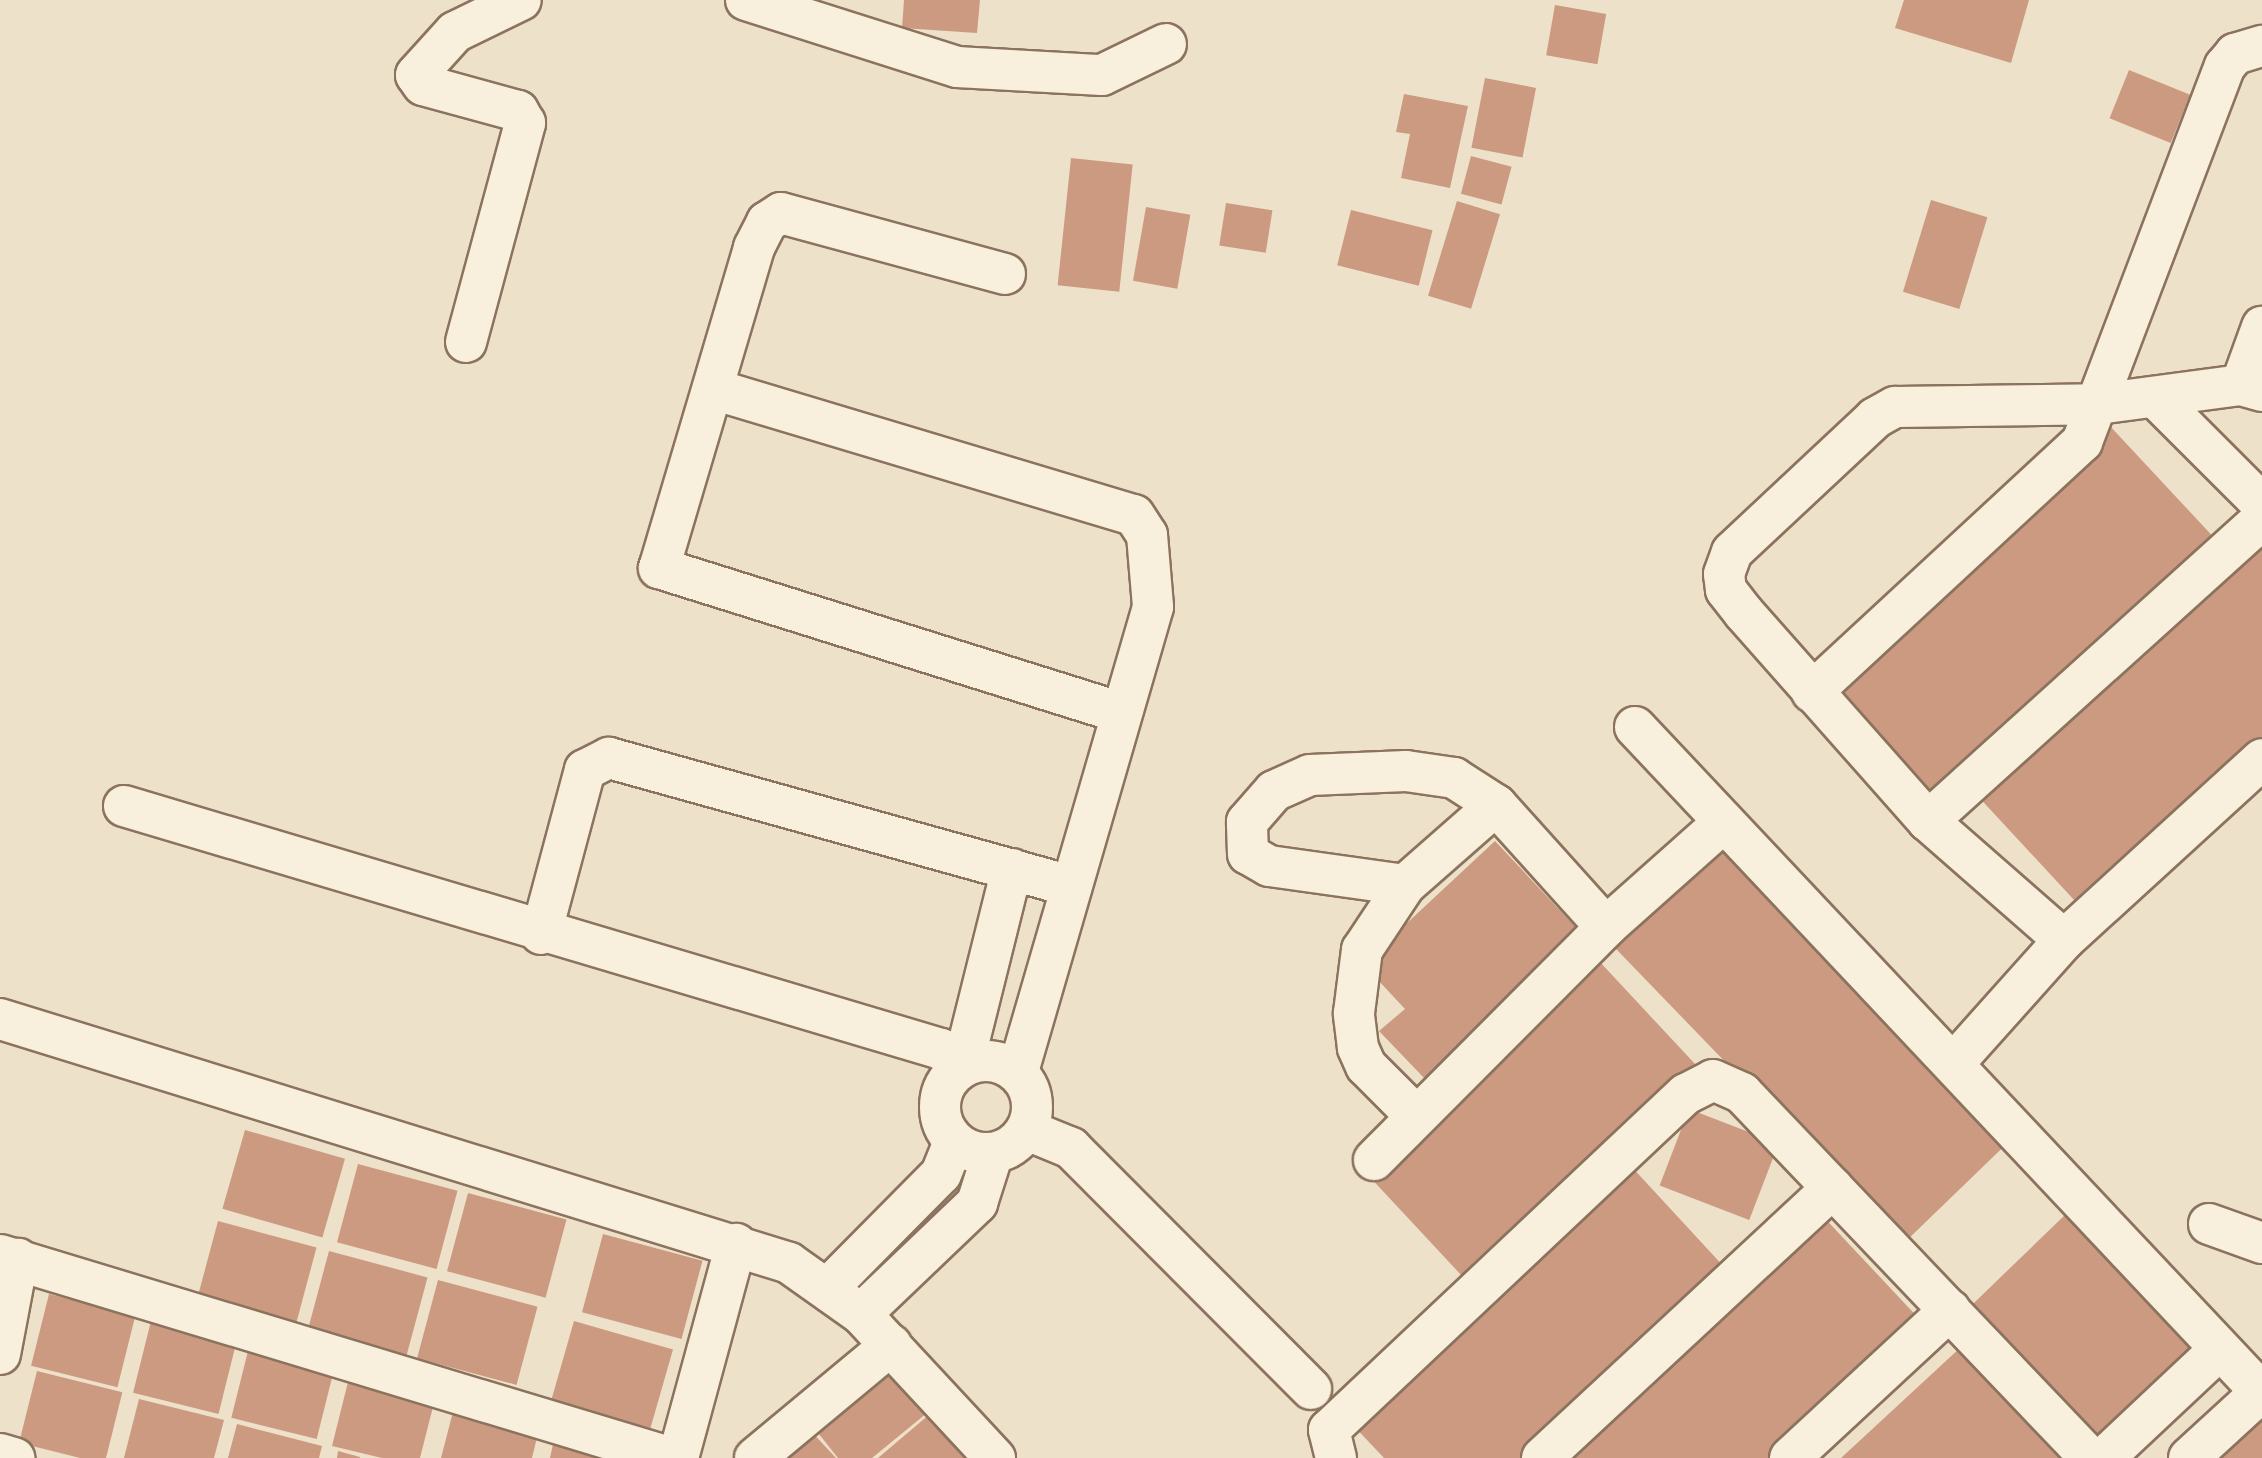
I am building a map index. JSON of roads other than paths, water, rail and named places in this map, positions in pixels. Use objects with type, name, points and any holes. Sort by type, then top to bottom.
[{"type":"street","points":[[466,342],[524,123],[518,111],[423,85],[416,75],[455,32],[520,0]]},
{"type":"street","points":[[746,0],[887,49],[1009,72],[1102,75],[1166,44]]},
{"type":"street","points":[[1812,692],[2071,456],[2098,404],[2225,66],[2235,54],[2262,46]]},
{"type":"street","points":[[1005,274],[781,213],[767,222],[754,248],[660,568],[1122,713]]},
{"type":"street","points":[[2064,940],[1928,821],[1812,692],[1726,590],[1732,552],[1875,418],[1896,407],[2098,404],[2251,388],[2262,327]]},
{"type":"street","points":[[713,389],[1134,514],[1148,535],[1153,606],[1018,1072],[1034,1110],[1027,1130],[1013,1146],[994,1152],[954,1141]]},
{"type":"street","points":[[2157,398],[2262,504]]},
{"type":"street","points":[[1928,821],[2262,519]]},
{"type":"street","points":[[1635,728],[2262,1393],[2189,1458]]},
{"type":"street","points":[[541,934],[585,770],[609,758],[1072,886]]},
{"type":"street","points":[[1954,1063],[2064,940],[2262,759]]},
{"type":"street","points":[[1405,885],[1269,866],[1248,854],[1243,834],[1274,791],[1310,775],[1432,772],[1470,784],[1496,805],[1606,927]]},
{"type":"street","points":[[1414,1115],[1366,1066],[1354,1027],[1362,950],[1405,885],[1496,805]]},
{"type":"street","points":[[124,806],[541,934],[941,1048],[963,1066]]},
{"type":"street","points":[[1374,1160],[1414,1115],[1606,927],[1724,822]]},
{"type":"street","points":[[963,1066],[1012,869]]},
{"type":"street","points":[[0,1018],[736,1244],[830,1286],[891,1345],[995,1458]]},
{"type":"street","points":[[830,1286],[942,1174],[954,1141],[939,1104],[946,1082],[963,1066],[982,1060],[1018,1072]]},
{"type":"street","points":[[1336,1458],[1329,1430],[1702,1082],[1725,1082],[1742,1093],[2090,1458]]},
{"type":"street","points":[[1027,1130],[1071,1148],[1311,1390]]},
{"type":"street","points":[[861,1314],[977,1203],[994,1152]]},
{"type":"street","points":[[1542,1458],[1833,1188]]},
{"type":"street","points":[[2209,1224],[2262,1244]]},
{"type":"street","points":[[0,1354],[9,1257],[675,1458],[736,1244]]},
{"type":"street","points":[[1790,1458],[1950,1310]]},
{"type":"street","points":[[755,1458],[891,1345]]},
{"type":"street","points":[[2104,1458],[2220,1349]]},
{"type":"street","points":[[0,1454],[14,1458]]}]
